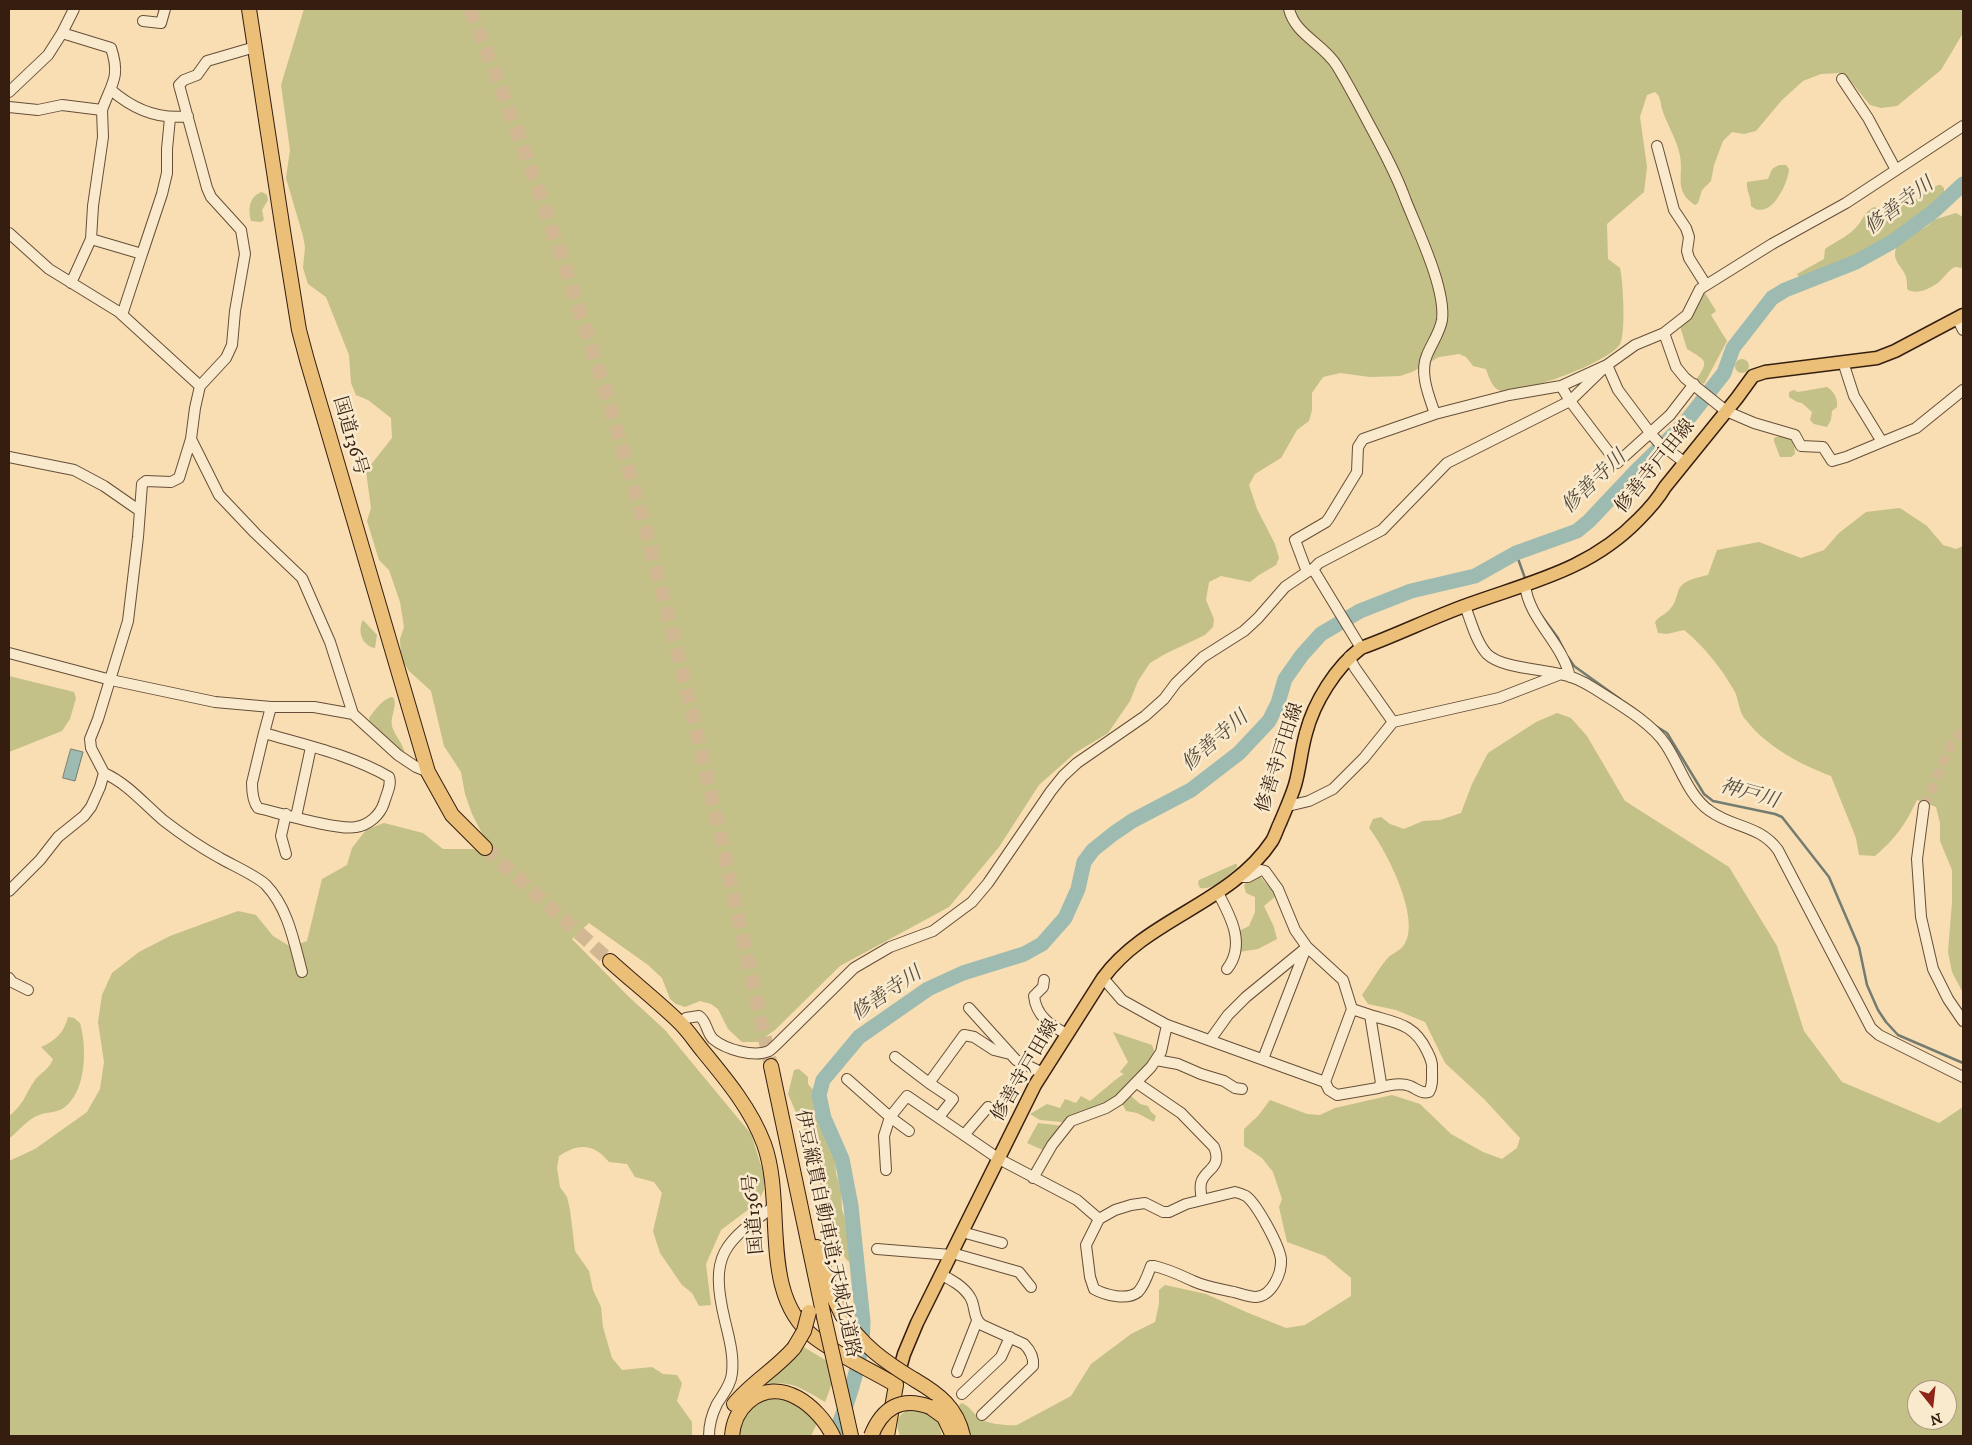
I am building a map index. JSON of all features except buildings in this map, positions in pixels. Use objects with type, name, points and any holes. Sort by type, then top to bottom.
[{"type":"highway","name":"国道136号","points":[[249,9],[300,330],[428,772],[452,815],[484,848]]},
{"type":"highway","name":"国道136号","points":[[610,961],[680,1022],[733,1088],[757,1127],[769,1162],[776,1205],[780,1274],[789,1304],[801,1323],[814,1337],[896,1385]]},
{"type":"highway","name":"伊豆縦貫自動車道;天城北道路","points":[[771,1066],[851,1436]]},
{"type":"highway","points":[[791,1162],[831,1292],[842,1315],[857,1337],[875,1354],[934,1392],[947,1403],[957,1419],[963,1436]]},
{"type":"highway","points":[[724,1436],[727,1416],[735,1402],[781,1362],[794,1348],[804,1331],[810,1312],[809,1277],[795,1181]]},
{"type":"highway","points":[[887,1436],[896,1385]]},
{"type":"highway","points":[[732,1436],[736,1418],[751,1399],[757,1395],[774,1391],[792,1394],[814,1409],[833,1436]]},
{"type":"highway","points":[[871,1436],[878,1420],[890,1409],[897,1405],[913,1402],[930,1406],[944,1417],[953,1436]]},
{"type":"main road","name":"修善寺戸田線","points":[[896,1385],[904,1354],[914,1331],[999,1158],[1102,978],[1125,954],[1148,936],[1218,892],[1238,877],[1254,862],[1272,840],[1288,806],[1295,784],[1306,732],[1326,690],[1349,657],[1361,648],[1465,606],[1569,569],[1611,545],[1660,497],[1679,459],[1752,376],[1765,372],[1884,356],[1961,321]]},
{"type":"street","points":[[9,92],[48,55],[74,9]]},
{"type":"street","points":[[143,21],[161,23],[166,9]]},
{"type":"street","points":[[1289,9],[1291,17],[1304,34],[1336,64],[1393,169],[1433,270],[1442,303],[1442,320],[1426,356],[1424,366],[1426,382],[1435,414]]},
{"type":"street","points":[[62,33],[111,48],[115,60],[116,73],[102,110],[103,137],[93,206],[92,239],[71,283]]},
{"type":"street","points":[[255,47],[207,61],[197,75],[181,82],[179,85],[209,194],[242,230],[244,262],[235,311],[232,345],[226,358],[200,386],[191,438],[179,478],[171,482],[143,482],[141,488],[128,621],[90,739],[94,755],[104,773],[130,789],[163,819],[196,843],[266,884],[283,910],[302,972]]},
{"type":"street","points":[[1842,79],[1868,118],[1896,170]]},
{"type":"street","points":[[111,90],[128,104],[170,118],[188,116]]},
{"type":"street","points":[[9,107],[38,110],[62,105],[102,110]]},
{"type":"street","points":[[122,316],[162,194],[167,173],[170,118]]},
{"type":"street","points":[[680,1022],[686,1018],[699,1016],[704,1019],[712,1038],[724,1046],[750,1053],[769,1051],[854,968],[890,947],[933,931],[972,902],[988,883],[1051,791],[1077,763],[1145,716],[1164,699],[1176,683],[1203,657],[1244,631],[1285,587],[1319,563],[1382,530],[1447,463],[1570,401],[1607,365],[1635,345],[1664,333],[1687,315],[1700,289],[1772,244],[1846,203],[1963,126]]},
{"type":"street","points":[[1656,146],[1674,210],[1686,228],[1689,237],[1687,251],[1689,258],[1706,285]]},
{"type":"street","points":[[9,233],[49,270],[122,316],[200,386]]},
{"type":"street","points":[[92,239],[142,254]]},
{"type":"street","points":[[1664,333],[1676,367],[1685,378],[1722,408],[1754,423],[1795,435],[1801,446],[1823,447],[1832,461],[1916,428],[1963,390]]},
{"type":"street","points":[[1843,362],[1854,396],[1882,442]]},
{"type":"street","points":[[1361,648],[1333,601],[1310,571],[1296,546],[1295,540],[1326,522],[1356,472],[1360,442],[1376,432],[1435,414],[1509,395],[1561,386],[1607,365]]},
{"type":"street","points":[[1607,365],[1618,390],[1650,434],[1679,459]]},
{"type":"street","points":[[1561,386],[1570,401],[1617,463],[1670,415],[1694,384]]},
{"type":"street","points":[[191,438],[219,495],[254,533],[302,578],[330,642],[353,714],[398,755],[416,767],[428,772]]},
{"type":"street","points":[[9,457],[74,470],[104,486],[140,511]]},
{"type":"street","points":[[1525,585],[1531,608],[1566,662],[1566,675]]},
{"type":"street","points":[[1465,606],[1483,648],[1492,658],[1508,664],[1566,675],[1595,688],[1657,733],[1666,744],[1701,803],[1710,811],[1770,839],[1778,850],[1871,1028],[1879,1035],[1963,1077]]},
{"type":"street","points":[[9,653],[110,680],[215,702],[271,707],[314,708],[353,714]]},
{"type":"street","points":[[1349,657],[1393,722]]},
{"type":"street","points":[[1288,806],[1309,801],[1333,789],[1364,758],[1393,722],[1500,698],[1566,675]]},
{"type":"street","points":[[264,734],[311,747],[383,774],[390,780],[382,810],[368,824],[356,828],[340,827],[256,806],[252,783],[264,734],[271,707]]},
{"type":"street","points":[[286,854],[280,836],[291,815],[311,747]]},
{"type":"street","points":[[9,891],[40,860],[58,837],[88,812],[94,802],[104,773]]},
{"type":"street","points":[[1924,806],[1917,859],[1921,917],[1933,969],[1948,999],[1963,1021]]},
{"type":"street","points":[[1238,877],[1248,878],[1261,870],[1265,871],[1278,889],[1295,930],[1307,947],[1343,980],[1352,1009],[1325,1082]]},
{"type":"street","points":[[1218,892],[1235,932],[1234,960],[1227,969]]},
{"type":"street","points":[[1210,1040],[1228,1015],[1246,997],[1307,947]]},
{"type":"street","points":[[1263,1059],[1307,947]]},
{"type":"street","points":[[9,978],[12,982],[28,990]]},
{"type":"street","points":[[1102,978],[1122,1000],[1167,1025],[1325,1082],[1329,1090],[1337,1095],[1399,1084],[1425,1093],[1428,1092],[1432,1080],[1432,1064],[1426,1048],[1417,1033],[1400,1024],[1352,1009]]},
{"type":"street","points":[[1044,980],[1043,987],[1034,996],[1035,1002],[1047,1023],[1065,1043]]},
{"type":"street","points":[[969,1008],[1010,1054],[1026,1066],[1050,1069]]},
{"type":"street","points":[[1370,1015],[1381,1078],[1378,1088]]},
{"type":"street","points":[[1033,1178],[1052,1145],[1071,1121],[1106,1108],[1119,1100],[1137,1083],[1162,1052],[1167,1025]]},
{"type":"street","points":[[929,1083],[964,1035],[974,1037],[988,1049],[1010,1054]]},
{"type":"street","points":[[895,1057],[929,1083],[954,1098],[939,1117]]},
{"type":"street","points":[[1156,1060],[1178,1064],[1224,1081],[1234,1088],[1242,1089]]},
{"type":"street","points":[[847,1079],[909,1131]]},
{"type":"street","points":[[1137,1083],[1181,1113],[1214,1147],[1216,1162],[1201,1182],[1202,1200]]},
{"type":"street","points":[[886,1170],[884,1136],[890,1117],[908,1096],[999,1158],[1077,1200],[1099,1219]]},
{"type":"street","points":[[964,1134],[988,1107]]},
{"type":"street","points":[[1235,1192],[1245,1196],[1255,1206],[1266,1224],[1281,1258],[1277,1278],[1266,1294],[1258,1297],[1214,1288],[1194,1281],[1178,1272],[1151,1266],[1140,1290],[1135,1294],[1113,1295],[1100,1292],[1094,1289],[1092,1285],[1086,1253],[1088,1239],[1099,1219],[1115,1210],[1131,1205],[1145,1203],[1163,1212],[1169,1212],[1186,1204],[1235,1192]]},
{"type":"street","points":[[709,1436],[710,1423],[716,1405],[730,1382],[733,1367],[732,1352],[718,1290],[720,1264],[727,1247],[739,1234],[776,1205]]},
{"type":"street","points":[[962,1232],[1002,1243]]},
{"type":"street","points":[[877,1249],[951,1254],[1020,1272],[1030,1287]]},
{"type":"street","points":[[941,1275],[961,1288],[971,1298],[977,1321],[957,1372]]},
{"type":"street","points":[[977,1321],[1024,1344],[1033,1361],[1033,1366],[982,1415]]},
{"type":"street","points":[[962,1394],[1001,1357],[1010,1338]]},
{"type":"shaded area","points":[[304,9],[1963,9],[1963,33],[1941,70],[1897,106],[1881,108],[1870,105],[1841,73],[1821,74],[1803,81],[1782,100],[1756,131],[1744,134],[1732,132],[1723,141],[1714,165],[1711,181],[1702,190],[1698,203],[1695,205],[1688,200],[1682,188],[1679,150],[1664,115],[1659,97],[1655,92],[1647,95],[1640,117],[1647,167],[1644,192],[1607,224],[1608,259],[1620,268],[1622,283],[1623,329],[1620,344],[1613,351],[1583,368],[1544,383],[1511,391],[1501,391],[1495,388],[1486,369],[1473,366],[1466,357],[1459,354],[1439,357],[1412,372],[1400,376],[1370,377],[1340,373],[1323,377],[1312,393],[1312,410],[1309,421],[1297,430],[1281,458],[1255,474],[1249,485],[1257,509],[1275,544],[1279,558],[1276,565],[1250,582],[1221,576],[1209,582],[1206,600],[1214,619],[1213,627],[1205,635],[1150,663],[1138,681],[1130,701],[1108,733],[1075,753],[1039,785],[999,847],[949,907],[840,966],[775,1030],[758,1042],[742,1042],[728,1029],[718,1009],[711,1004],[700,1001],[685,1007],[676,1004],[670,999],[662,978],[648,965],[589,923],[572,939],[628,996],[665,1030],[751,1134],[764,1175],[764,1190],[757,1203],[721,1230],[706,1264],[711,1305],[699,1306],[692,1293],[682,1285],[660,1253],[653,1231],[662,1193],[654,1182],[635,1177],[627,1164],[609,1162],[592,1148],[579,1147],[559,1156],[557,1168],[560,1187],[567,1197],[575,1251],[589,1271],[593,1290],[601,1307],[603,1327],[612,1358],[622,1370],[652,1367],[663,1374],[677,1375],[682,1383],[677,1401],[692,1422],[692,1436],[9,1436],[9,1161],[35,1149],[87,1112],[100,1089],[104,1062],[98,1022],[102,995],[112,973],[139,952],[170,936],[238,911],[256,915],[273,936],[291,947],[307,941],[322,879],[347,865],[352,848],[366,830],[384,823],[423,833],[443,849],[473,849],[481,851],[488,845],[472,814],[465,794],[461,772],[444,746],[431,691],[409,671],[401,658],[400,639],[404,627],[400,602],[389,570],[379,560],[367,521],[371,508],[366,471],[392,438],[391,418],[368,400],[356,395],[351,383],[349,355],[326,297],[308,284],[303,268],[305,247],[303,236],[286,178],[290,150],[281,85]]},
{"type":"shaded area","points":[[1779,165],[1786,165],[1789,169],[1782,192],[1771,205],[1765,209],[1758,210],[1751,206],[1747,182],[1768,179],[1772,169]]},
{"type":"shaded area","points":[[1938,185],[1944,188],[1944,196],[1897,234],[1878,246],[1805,280],[1801,280],[1797,274],[1824,259],[1825,249],[1851,232],[1874,207],[1883,210],[1896,207],[1908,200],[1915,200]]},
{"type":"shaded area","points":[[262,192],[267,195],[268,200],[262,210],[264,220],[261,222],[251,221],[250,203],[254,197]]},
{"type":"shaded area","points":[[1956,213],[1963,217],[1963,268],[1953,268],[1937,284],[1924,290],[1915,292],[1907,289],[1905,274],[1895,256],[1899,243],[1929,225],[1933,220]]},
{"type":"shaded area","points":[[1705,293],[1716,311],[1711,315],[1727,341],[1704,384],[1696,380],[1703,368],[1704,362],[1687,349],[1680,326]]},
{"type":"shaded area","points":[[1742,359],[1747,361],[1749,366],[1747,371],[1742,373],[1737,371],[1735,366],[1737,361]]},
{"type":"shaded area","points":[[1827,387],[1834,393],[1837,407],[1832,411],[1831,420],[1827,427],[1814,424],[1810,420],[1812,412],[1802,403],[1789,397],[1789,392]]},
{"type":"shaded area","points":[[1782,435],[1792,440],[1794,444],[1795,454],[1791,457],[1780,457],[1774,438]]},
{"type":"shaded area","points":[[1900,508],[1927,526],[1943,545],[1956,549],[1963,546],[1963,993],[1952,972],[1948,952],[1952,902],[1952,870],[1940,841],[1940,823],[1936,807],[1917,800],[1899,831],[1875,856],[1859,855],[1856,838],[1831,776],[1785,754],[1754,730],[1740,710],[1735,692],[1718,666],[1705,651],[1684,630],[1667,634],[1658,633],[1655,622],[1672,607],[1682,585],[1690,580],[1708,575],[1717,550],[1759,542],[1801,558],[1824,550],[1839,533],[1866,512]]},
{"type":"shaded area","points":[[363,620],[377,635],[375,648],[367,644],[362,637],[361,624]]},
{"type":"shaded area","points":[[9,676],[74,692],[76,698],[70,719],[62,731],[9,752]]},
{"type":"shaded area","points":[[391,697],[394,698],[395,702],[392,726],[404,754],[370,723],[369,718],[376,709]]},
{"type":"shaded area","points":[[1557,713],[1571,718],[1587,736],[1625,801],[1729,867],[1777,946],[1804,1031],[1842,1082],[1939,1123],[1963,1107],[1963,1436],[968,1436],[959,1405],[962,1403],[984,1421],[1017,1425],[1071,1396],[1091,1364],[1131,1334],[1155,1322],[1159,1304],[1159,1290],[1165,1285],[1206,1294],[1286,1328],[1305,1325],[1351,1296],[1351,1278],[1325,1256],[1287,1242],[1279,1207],[1282,1199],[1273,1172],[1262,1158],[1244,1146],[1244,1129],[1258,1116],[1270,1100],[1307,1114],[1320,1115],[1335,1108],[1392,1095],[1420,1104],[1451,1134],[1483,1152],[1502,1159],[1517,1148],[1520,1138],[1484,1099],[1445,1063],[1425,1022],[1396,1010],[1368,1004],[1362,995],[1388,958],[1404,945],[1408,934],[1409,919],[1400,885],[1384,852],[1369,828],[1373,819],[1381,817],[1390,824],[1404,829],[1423,821],[1440,820],[1461,813],[1472,784],[1488,753],[1536,722]]},
{"type":"shaded area","points":[[1237,864],[1237,867],[1220,882],[1210,887],[1200,888],[1199,880]]},
{"type":"shaded area","points":[[1258,875],[1272,888],[1276,896],[1264,906],[1274,927],[1277,939],[1258,949],[1239,952],[1239,931],[1249,926],[1255,912],[1255,897],[1246,893],[1244,885],[1254,876]]},
{"type":"shaded area","points":[[68,1017],[74,1018],[80,1023],[84,1044],[81,1082],[76,1093],[62,1109],[35,1117],[9,1139],[9,1116],[18,1107],[35,1080],[49,1066],[53,1059],[41,1047],[58,1036],[64,1028]]},
{"type":"shaded area","points":[[1113,1032],[1152,1045],[1156,1057],[1117,1098],[1076,1114],[1062,1122],[1040,1120],[1030,1114],[1047,1104],[1060,1108],[1065,1099],[1076,1103],[1081,1096],[1090,1101],[1124,1074],[1120,1072],[1128,1062]]},
{"type":"shaded area","points":[[799,1069],[808,1077],[808,1084],[814,1091],[822,1126],[835,1154],[836,1174],[841,1189],[842,1210],[850,1232],[848,1251],[852,1260],[849,1262],[831,1231],[822,1188],[809,1158],[808,1140],[788,1094],[794,1070]]},
{"type":"shaded area","points":[[1130,1095],[1140,1104],[1148,1106],[1156,1116],[1154,1122],[1137,1113],[1126,1111],[1122,1103]]},
{"type":"shaded area","points":[[1038,1123],[1063,1126],[1045,1151],[1027,1143]]},
{"type":"shaded area","points":[[802,1346],[827,1361],[833,1381],[825,1402],[802,1389],[788,1384],[780,1383],[762,1386]]},
{"type":"shaded area","points":[[772,1399],[795,1401],[818,1421],[811,1436],[736,1436],[744,1416],[752,1406]]},
{"type":"shaded area","points":[[920,1408],[937,1418],[942,1436],[900,1436],[898,1419],[900,1416],[913,1409]]},
{"type":"water","points":[[71,749],[83,752],[75,781],[63,778]]},
{"type":"waterway","name":"修善寺川","points":[[834,1436],[845,1409],[858,1365],[863,1321],[851,1206],[842,1159],[824,1118],[819,1095],[823,1080],[859,1037],[928,989],[963,973],[1024,954],[1042,944],[1065,918],[1078,889],[1084,862],[1093,850],[1132,821],[1191,790],[1239,753],[1269,721],[1278,703],[1285,679],[1302,655],[1321,634],[1360,611],[1411,591],[1475,576],[1516,553],[1577,531],[1684,424],[1724,373],[1733,348],[1772,298],[1785,290],[1856,262],[1892,242],[1934,211],[1963,184]]},
{"type":"waterway","name":"神戸川","points":[[1516,553],[1526,581]]},
{"type":"waterway","name":"神戸川","points":[[1541,615],[1558,638],[1565,652]]},
{"type":"waterway","name":"神戸川","points":[[1568,657],[1574,666],[1620,699]]},
{"type":"waterway","name":"神戸川","points":[[1654,725],[1667,733],[1704,794],[1713,801],[1782,817],[1829,877],[1859,947],[1867,985],[1878,1010],[1886,1022],[1898,1035],[1963,1063]]},
{"type":"tunnel","points":[[470,9],[558,245],[633,485],[672,629],[723,847],[771,1066]]},
{"type":"tunnel","points":[[1924,806],[1952,743],[1963,729]]},
{"type":"tunnel","points":[[485,848],[610,961]]}]
